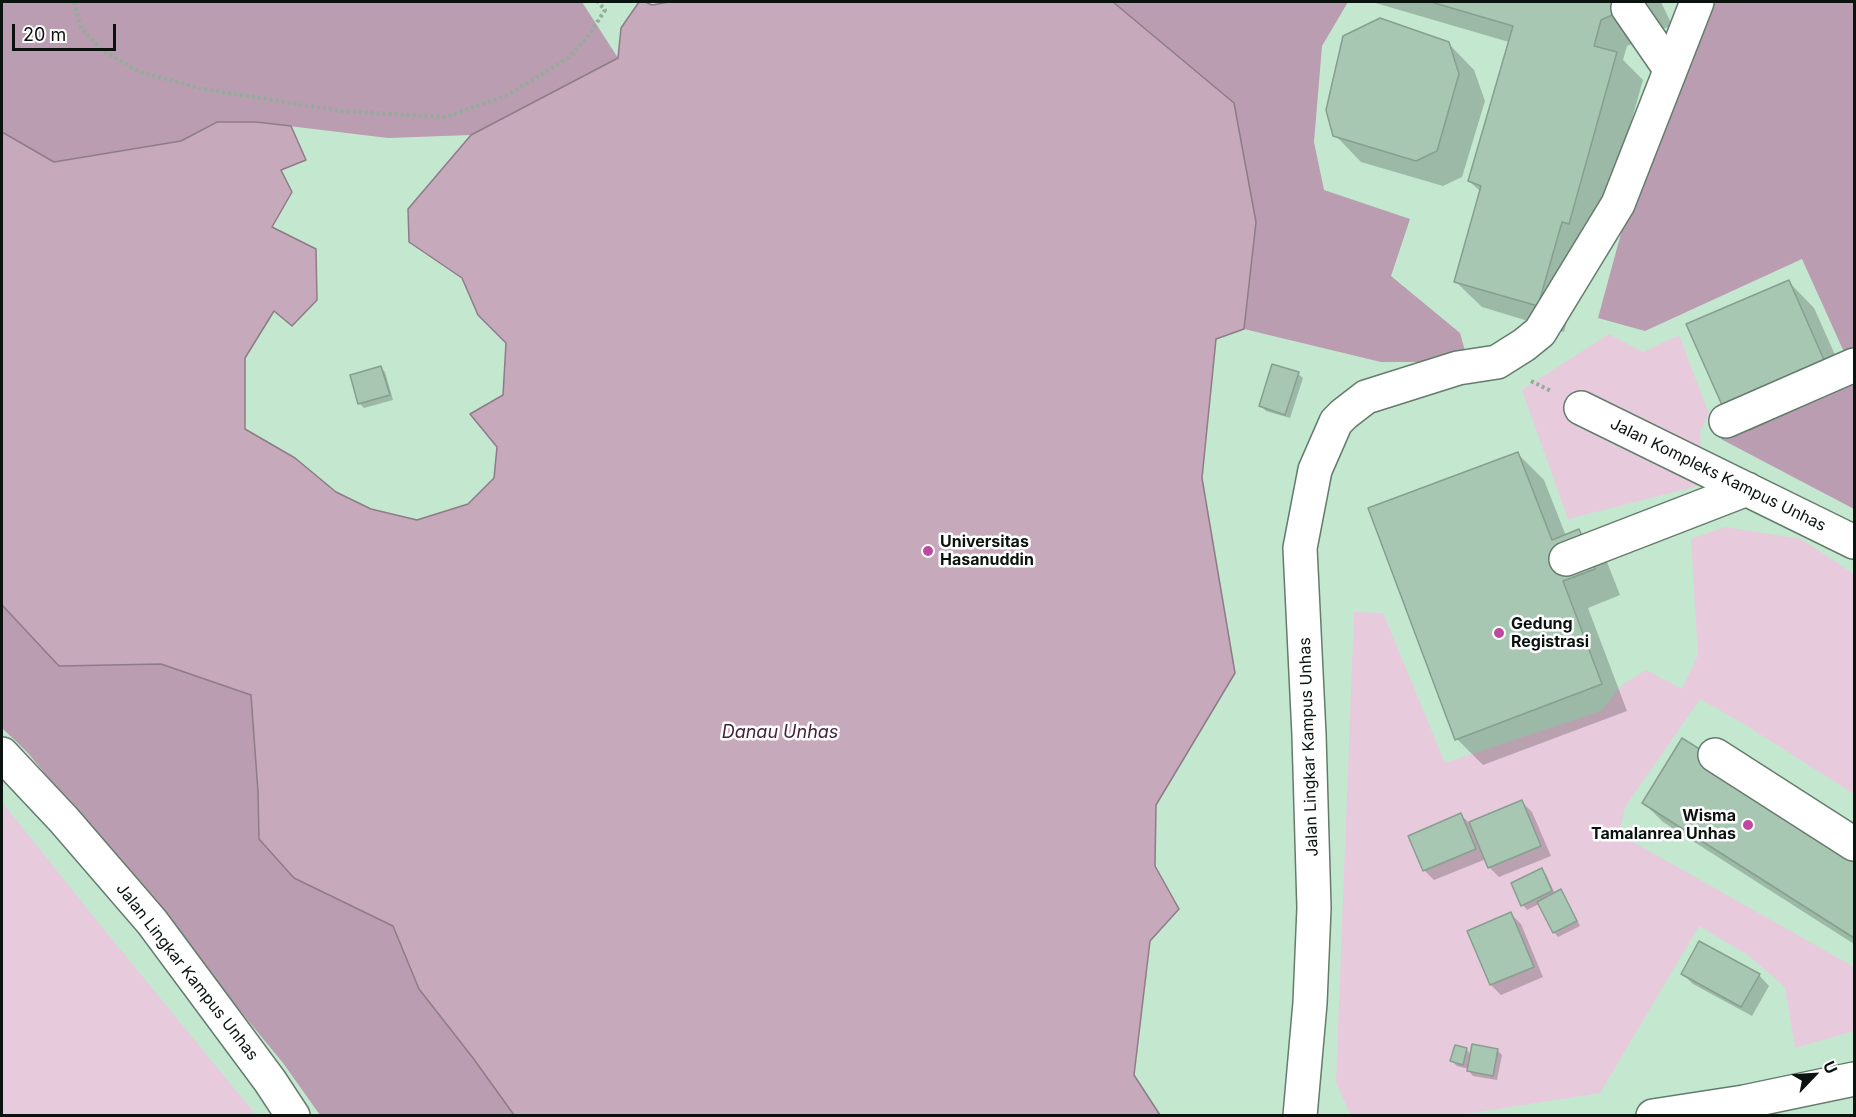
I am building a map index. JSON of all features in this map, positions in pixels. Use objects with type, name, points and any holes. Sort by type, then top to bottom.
[{"type":"lane","points":[[1497,362],[1540,332],[1606,226],[1618,204],[1697,2]]},
{"type":"lane","points":[[1628,8],[1670,69]]},
{"type":"lane","name":"Jalan Lingkar Kampus Unhas","points":[[1300,1116],[1310,1003],[1314,908],[1309,724],[1300,549],[1315,470],[1336,422],[1366,397],[1458,368],[1497,362]]},
{"type":"lane","points":[[1726,421],[1854,365]]},
{"type":"lane","name":"Jalan Kompleks Kampus Unhas","points":[[1581,408],[1854,542]]},
{"type":"lane","points":[[1566,559],[1747,489]]},
{"type":"lane","name":"Jalan Lingkar Kampus Unhas","points":[[2,754],[64,820],[152,922],[270,1081],[293,1116]]},
{"type":"lane","points":[[1715,755],[1854,844]]},
{"type":"lane","points":[[1653,1116],[1744,1102],[1854,1079]]},
{"type":"path","points":[[74,2],[81,28],[104,51],[140,72],[203,89],[341,111],[445,117],[508,95],[568,58],[587,38],[605,10],[598,2]]},
{"type":"path","points":[[1497,362],[1581,408]]},
{"type":"shaded area","name":"Universitas Hasanuddin","points":[[2,2],[1854,2],[1854,1115],[2,1116]]},
{"type":"shaded area","points":[[2,2],[582,2],[618,58],[550,98],[471,135],[388,138],[256,122],[215,122],[181,141],[54,162],[2,132]]},
{"type":"shaded area","points":[[1113,2],[1348,2],[1322,46],[1314,142],[1324,190],[1410,219],[1391,276],[1460,333],[1468,362],[1381,362],[1244,329],[1256,222],[1234,103]]},
{"type":"shaded area","points":[[1684,2],[1854,2],[1854,374],[1802,259],[1645,331],[1598,318]]},
{"type":"shaded area","points":[[1609,334],[1643,352],[1679,335],[1709,414],[1700,431],[1702,485],[1568,519],[1522,390]]},
{"type":"shaded area","points":[[1854,377],[1854,509],[1721,439]]},
{"type":"shaded area","points":[[1725,527],[1801,539],[1854,574],[1854,794],[1744,724],[1700,699],[1625,807],[1619,834],[1854,967],[1854,1031],[1795,1048],[1785,987],[1748,955],[1699,926],[1600,1093],[1459,1115],[1351,1116],[1336,1082],[1354,612],[1383,613],[1445,763],[1601,711],[1622,685],[1646,670],[1682,689],[1698,655],[1691,539]]},
{"type":"shaded area","points":[[2,605],[59,666],[161,664],[251,695],[259,839],[294,878],[393,926],[419,989],[514,1115],[320,1115],[283,1063],[28,753],[2,728]]},
{"type":"shaded area","points":[[2,802],[97,921],[256,1115],[2,1115]]},
{"type":"water","name":"Danau Unhas","points":[[639,2],[652,5],[669,2],[1113,2],[1234,103],[1256,222],[1244,329],[1216,339],[1202,478],[1235,673],[1156,805],[1155,866],[1179,909],[1150,941],[1134,1075],[1160,1115],[514,1115],[419,989],[393,926],[294,878],[259,839],[251,695],[161,664],[59,666],[2,605],[2,132],[54,162],[181,141],[217,122],[256,122],[291,126],[306,160],[281,170],[292,192],[272,227],[316,249],[317,300],[292,326],[274,311],[245,358],[245,429],[295,458],[336,492],[371,509],[417,520],[468,504],[494,478],[497,447],[470,414],[503,395],[506,343],[478,315],[462,278],[409,242],[408,209],[471,135],[618,58],[621,28]]},
{"type":"building","points":[[1431,2],[1641,2],[1601,20],[1594,46],[1617,52],[1569,224],[1562,222],[1538,306],[1454,282],[1481,186],[1468,181],[1513,26]]},
{"type":"building","points":[[1380,18],[1449,42],[1459,74],[1437,151],[1416,161],[1333,136],[1326,110],[1343,36]]},
{"type":"building","points":[[1789,280],[1824,360],[1722,405],[1686,324]]},
{"type":"building","points":[[1272,364],[1299,372],[1285,415],[1259,406]]},
{"type":"building","points":[[381,366],[390,395],[358,404],[350,375]]},
{"type":"building","name":"Gedung Registrasi","points":[[1518,452],[1552,540],[1579,529],[1595,569],[1563,581],[1602,684],[1455,740],[1368,508]]},
{"type":"building","name":"Wisma Tamalanrea Unhas","points":[[1682,738],[1854,847],[1854,938],[1642,803]]},
{"type":"building","points":[[1522,800],[1541,846],[1488,868],[1469,822]]},
{"type":"building","points":[[1461,813],[1476,849],[1423,871],[1408,836]]},
{"type":"building","points":[[1542,868],[1552,891],[1521,906],[1511,883]]},
{"type":"building","points":[[1561,889],[1577,921],[1553,933],[1537,902]]},
{"type":"building","points":[[1511,912],[1534,967],[1490,985],[1467,931]]},
{"type":"building","points":[[1699,941],[1760,974],[1741,1007],[1681,974]]},
{"type":"building","points":[[1472,1044],[1498,1049],[1493,1076],[1467,1071]]},
{"type":"building","points":[[1455,1045],[1467,1048],[1463,1065],[1450,1061]]},
{"type":"place","name":"Universitas Hasanuddin","points":[[928,551]]},
{"type":"place","name":"Gedung Registrasi","points":[[1499,633]]},
{"type":"place","name":"Wisma Tamalanrea Unhas","points":[[1748,825]]}]
